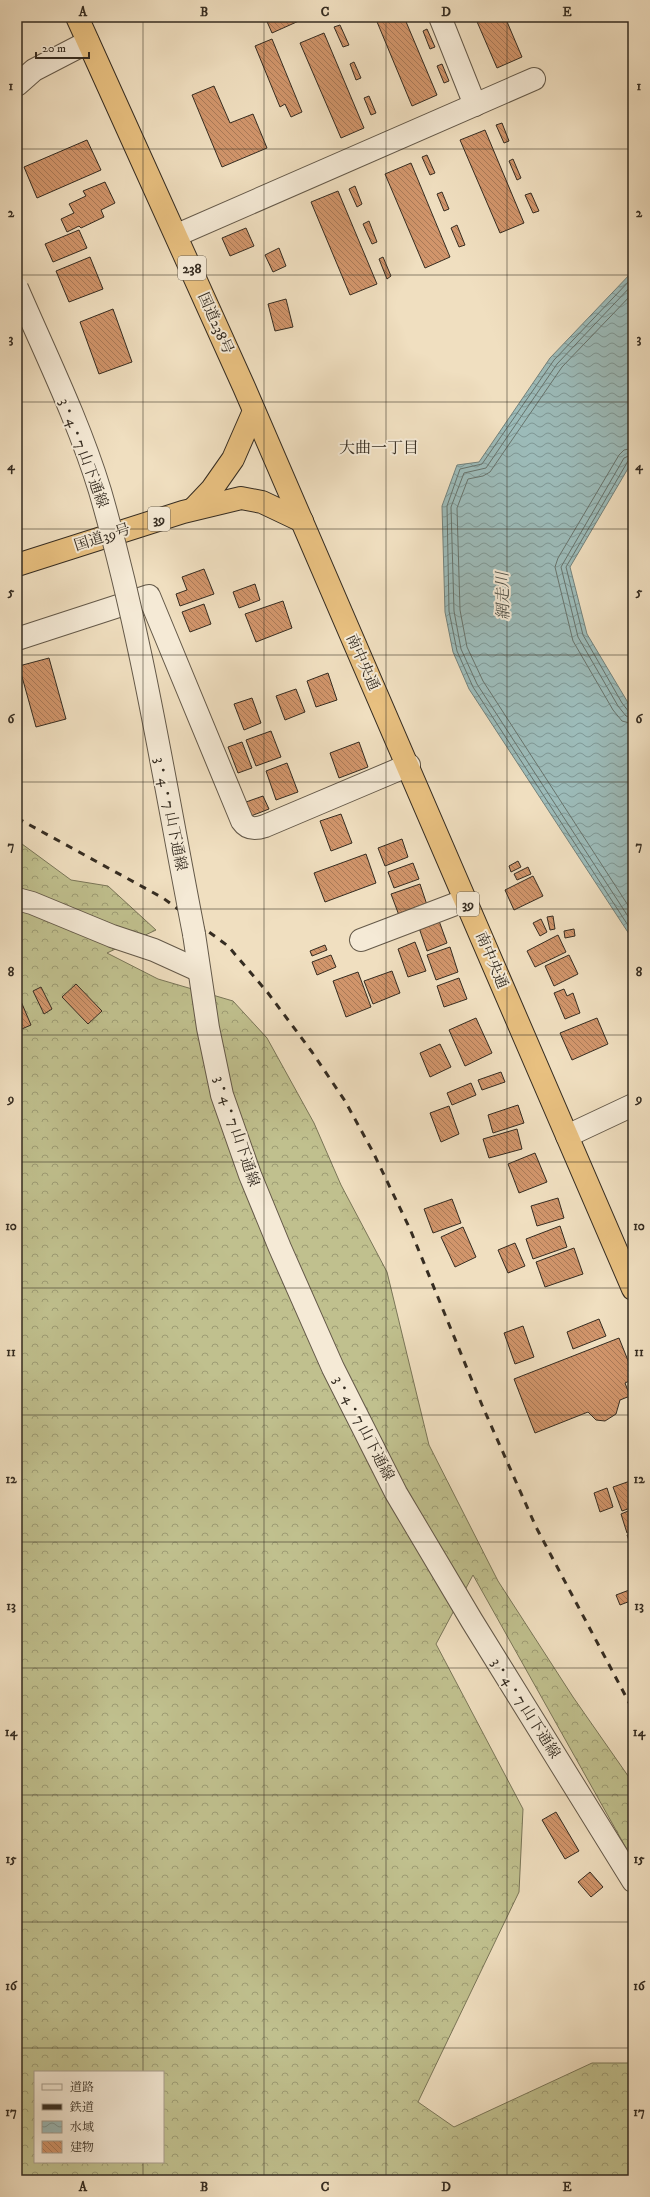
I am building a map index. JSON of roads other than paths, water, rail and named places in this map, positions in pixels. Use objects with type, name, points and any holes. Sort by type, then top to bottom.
[{"type":"highway","name":"国道238号","points":[[77,17],[177,235],[302,521]]},
{"type":"highway","points":[[194,508],[212,489],[233,459],[254,411]]},
{"type":"highway","name":"国道39号","points":[[17,565],[194,508],[241,498],[262,502],[302,521]]},
{"type":"highway","name":"南中央通","points":[[302,521],[409,765],[633,1289]]},
{"type":"street","points":[[440,17],[475,105]]},
{"type":"street","points":[[17,85],[34,70],[88,42]]},
{"type":"street","points":[[177,235],[534,79]]},
{"type":"street","name":"3・4・7 山下通線","points":[[17,288],[79,434],[99,491],[134,627],[194,934],[198,970],[222,1095],[250,1175],[277,1241],[333,1368],[396,1492],[472,1621],[633,1881]]},
{"type":"street","points":[[17,639],[150,596],[242,820],[246,826],[251,828],[265,826],[409,765]]},
{"type":"street","points":[[17,899],[32,903],[70,920],[154,950],[198,970]]},
{"type":"street","points":[[361,940],[466,900]]},
{"type":"street","points":[[567,1136],[633,1105]]},
{"type":"water","name":"網走川","points":[[633,271],[633,460],[570,567],[587,634],[633,711],[633,940],[469,689],[453,652],[445,612],[442,506],[457,465],[479,462],[550,358]]},
{"type":"railway","points":[[17,818],[163,898],[228,946],[268,993],[312,1052],[345,1101],[373,1152],[410,1229],[482,1405],[536,1527],[633,1710]]},
{"type":"district","name":"大曲一丁目","points":[[379,447]]}]
